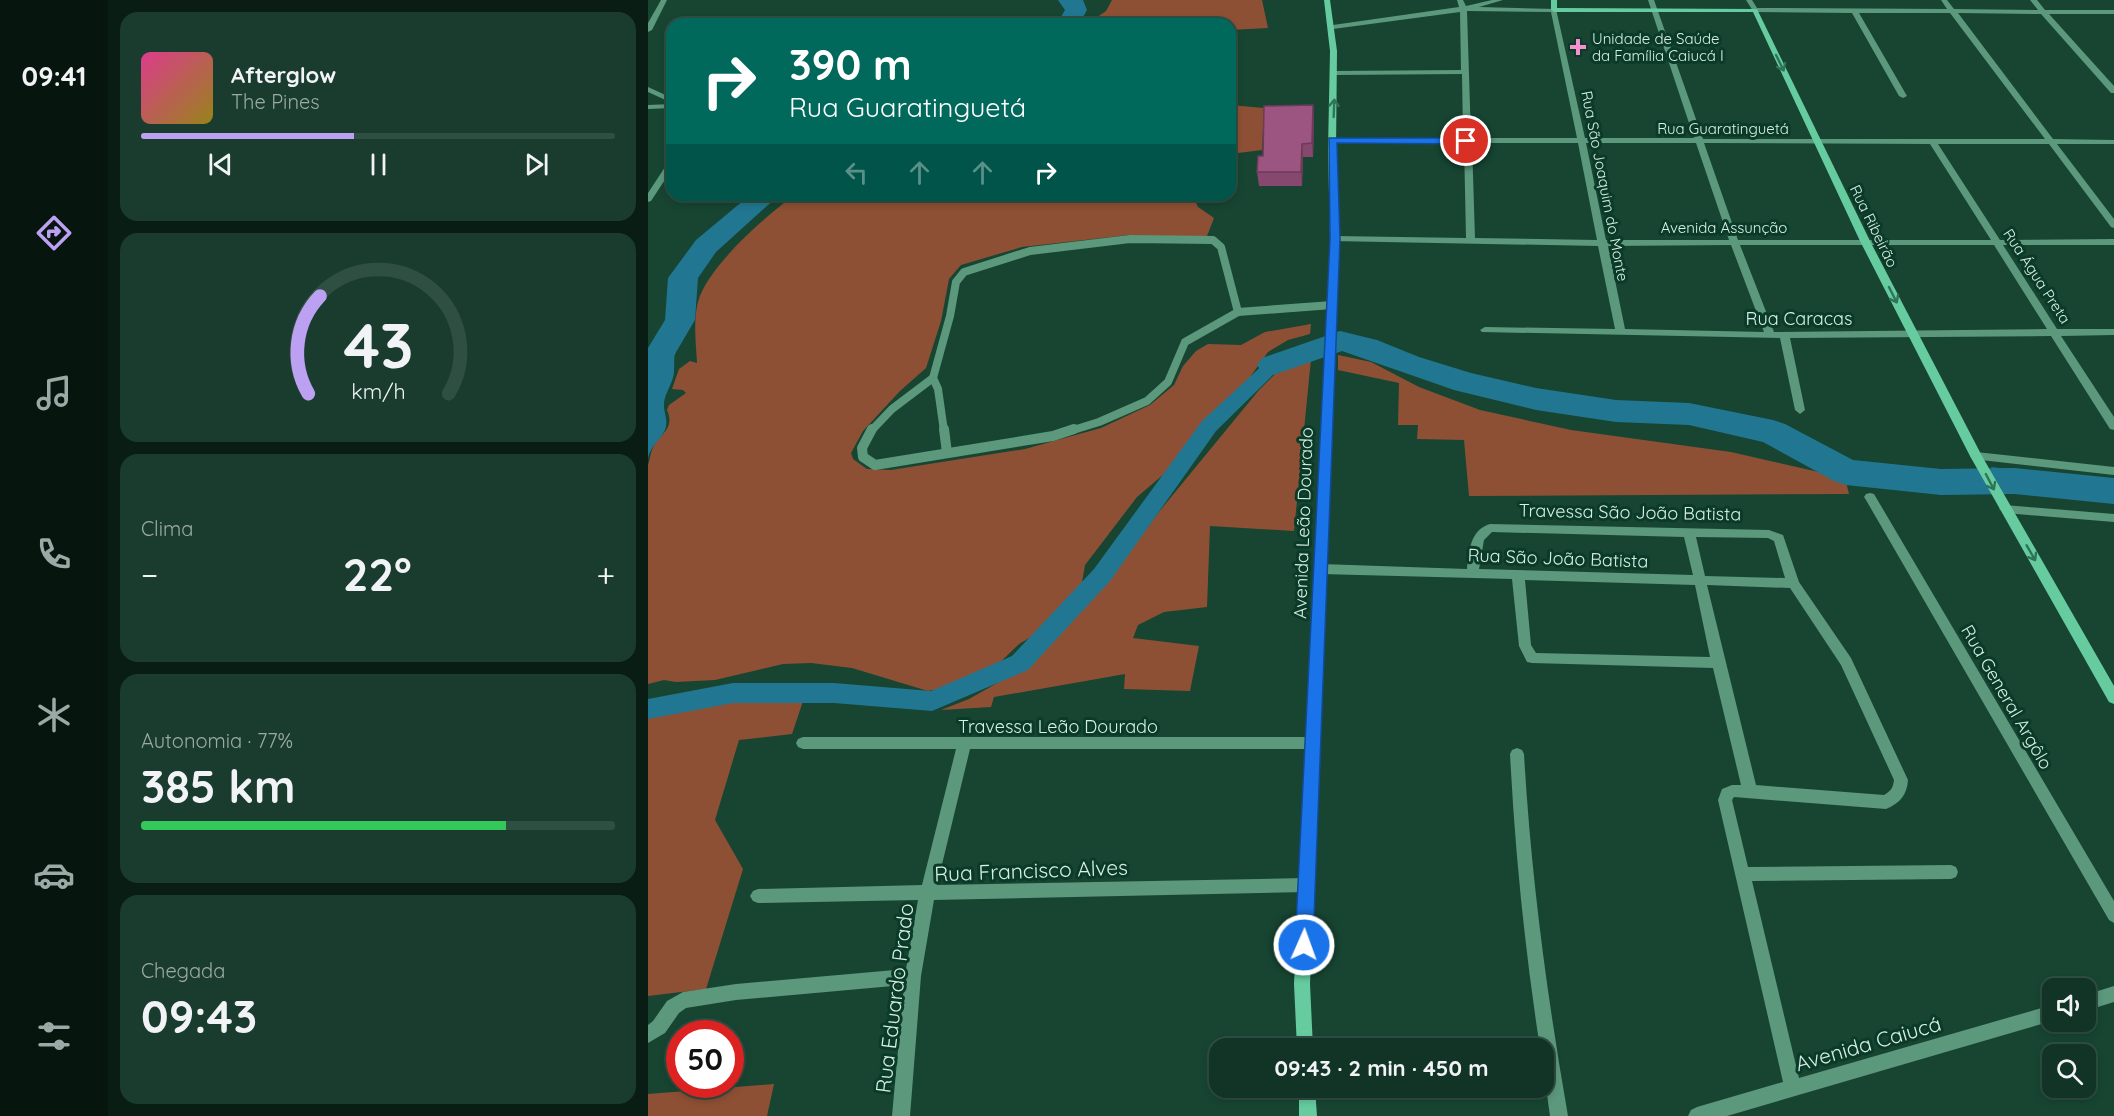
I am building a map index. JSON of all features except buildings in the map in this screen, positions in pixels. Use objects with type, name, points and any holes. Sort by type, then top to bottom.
[{"type":"main road","name":"Avenida Leão Dourado","points":[[1305,1038],[1302,984],[1335,239],[1332,140],[1335,73],[1333,27],[1327,0]]},
{"type":"main road","points":[[1554,5],[1655,10],[1755,10]]},
{"type":"main road","name":"Rua Ribeirão","points":[[1755,10],[1865,241],[1978,459],[2114,698]]},
{"type":"main road","points":[[1307,1098],[1308,1116]]},
{"type":"street","points":[[648,30],[664,0]]},
{"type":"street","points":[[1333,27],[1462,4],[1500,0]]},
{"type":"street","points":[[1651,0],[1734,242],[1770,335]]},
{"type":"street","name":"Rua Ribeirão","points":[[1749,0],[1755,10]]},
{"type":"street","points":[[1944,0],[2114,225]]},
{"type":"street","points":[[2033,0],[2114,91]]},
{"type":"street","points":[[1462,4],[1554,5]]},
{"type":"street","points":[[1462,4],[1471,241]]},
{"type":"street","name":"Rua São Joaquim do Monte","points":[[1554,5],[1621,332]]},
{"type":"street","points":[[1755,10],[2114,12]]},
{"type":"street","points":[[1855,11],[1903,96]]},
{"type":"street","points":[[1335,73],[1464,72]]},
{"type":"street","points":[[648,89],[666,98]]},
{"type":"street","points":[[648,107],[666,106]]},
{"type":"street","name":"Rua Guaratinguetá","points":[[1332,140],[2114,141]]},
{"type":"street","name":"Rua Água Preta","points":[[1933,142],[2114,426]]},
{"type":"street","points":[[648,199],[666,172]]},
{"type":"street","name":"Avenida Assunção","points":[[1335,239],[1602,243],[2114,242]]},
{"type":"street","name":"Rua Caracas","points":[[1485,330],[1770,335],[2114,332]]},
{"type":"street","points":[[1784,335],[1800,410]]},
{"type":"street","points":[[1978,459],[2114,471]]},
{"type":"street","name":"Rua General Argôlo","points":[[1870,497],[2114,915]]},
{"type":"street","points":[[2003,506],[2114,518]]},
{"type":"street","name":"Travessa São João Batista","points":[[1472,573],[1479,535],[1484,530],[1499,528],[1689,531],[1775,535],[1781,543],[1793,583]]},
{"type":"street","points":[[1689,531],[1698,580],[1750,791]]},
{"type":"street","name":"Rua São João Batista","points":[[1321,569],[1793,583]]},
{"type":"street","points":[[1518,574],[1525,646],[1532,658],[1718,663]]},
{"type":"street","points":[[1793,583],[1846,662],[1901,780],[1901,789],[1896,796],[1886,802],[1788,796],[1750,791],[1732,791],[1727,794],[1725,800],[1793,1088]]},
{"type":"street","name":"Travessa Leão Dourado","points":[[803,743],[1314,744]]},
{"type":"street","name":"Rua Eduardo Prado","points":[[902,1116],[913,976],[927,894],[964,745]]},
{"type":"street","points":[[1517,754],[1536,960],[1559,1116]]},
{"type":"street","points":[[1742,874],[1951,872]]},
{"type":"street","name":"Rua Francisco Alves","points":[[758,896],[1306,885]]},
{"type":"street","points":[[648,1035],[659,1027],[673,1007],[683,1000],[736,992],[913,976]]},
{"type":"street","points":[[2096,1000],[2114,994]]},
{"type":"street","name":"Avenida Caiucá","points":[[1697,1116],[2042,1015]]},
{"type":"lane","points":[[947,453],[938,389],[933,378],[950,316],[956,282],[964,272],[974,267],[1030,251],[1130,239],[1214,240],[1221,247],[1238,312]]},
{"type":"lane","points":[[933,378],[911,393],[873,430],[862,447],[863,457],[874,465],[1053,436],[1100,422],[1147,400],[1168,382],[1185,342],[1238,312],[1332,305]]},
{"type":"shaded area","points":[[1112,0],[1262,0],[1268,28],[1236,30],[1236,18],[1096,18],[1106,11]]},
{"type":"shaded area","points":[[1236,106],[1264,108],[1262,150],[1236,153]]},
{"type":"shaded area","points":[[787,201],[1195,201],[1198,207],[1214,218],[1207,236],[1179,238],[1129,235],[1022,247],[961,265],[949,279],[941,321],[926,368],[900,391],[863,431],[851,453],[853,459],[867,469],[891,470],[1025,449],[1101,428],[1150,405],[1174,385],[1183,366],[1196,351],[1208,344],[1241,345],[1265,332],[1311,324],[1310,334],[1288,340],[1268,352],[1235,398],[1213,417],[1196,441],[1171,468],[1137,497],[1085,565],[1081,588],[1043,630],[1019,644],[991,671],[959,685],[928,691],[852,668],[811,663],[783,664],[715,680],[676,682],[664,680],[648,684],[648,465],[651,453],[668,427],[669,405],[686,393],[683,390],[672,389],[679,369],[690,361],[697,363],[696,317],[698,302],[704,288],[725,258]]},
{"type":"shaded area","points":[[1338,355],[1371,362],[1419,387],[1480,410],[1571,430],[1731,452],[1845,478],[1849,494],[1469,496],[1464,440],[1417,439],[1418,425],[1398,425],[1399,383],[1338,370]]},
{"type":"shaded area","points":[[1311,359],[1294,531],[1210,526],[1207,607],[1164,612],[1138,625],[1133,638],[1199,646],[1190,691],[1124,689],[1125,674],[994,697],[991,707],[941,710],[969,699],[1031,664],[1107,583],[1158,513],[1259,390],[1279,370]]},
{"type":"shaded area","points":[[732,698],[804,698],[792,734],[739,740],[715,820],[743,869],[706,989],[648,996],[648,715]]},
{"type":"shaded area","points":[[774,1084],[767,1116],[648,1116],[648,1094],[666,1093],[666,1098],[744,1098],[744,1086]]},
{"type":"water","points":[[683,340],[675,355],[674,375],[665,399],[665,430],[648,458],[648,354],[655,349]]},
{"type":"water","points":[[1991,467],[2114,481],[2114,503],[2003,492]]},
{"type":"waterway","points":[[1069,0],[1074,3],[1076,10],[1071,18]]},
{"type":"waterway","points":[[1074,3],[1079,0]]},
{"type":"waterway","points":[[648,374],[680,320],[683,278],[706,246],[759,201]]},
{"type":"waterway","points":[[1273,365],[1340,341],[1366,347],[1408,364],[1465,382],[1536,399],[1616,411],[1689,414],[1773,432],[1846,472],[1941,482],[2015,481],[2114,491]]},
{"type":"waterway","points":[[648,709],[733,693],[834,693],[932,701],[1020,663],[1102,575],[1209,426],[1273,365]]},
{"type":"place","name":"Unidade de Saúde da Família Caiucá I","points":[[1578,47]]},
{"type":"route","points":[[1304,945],[1335,239],[1332,140],[1466,141]]}]
